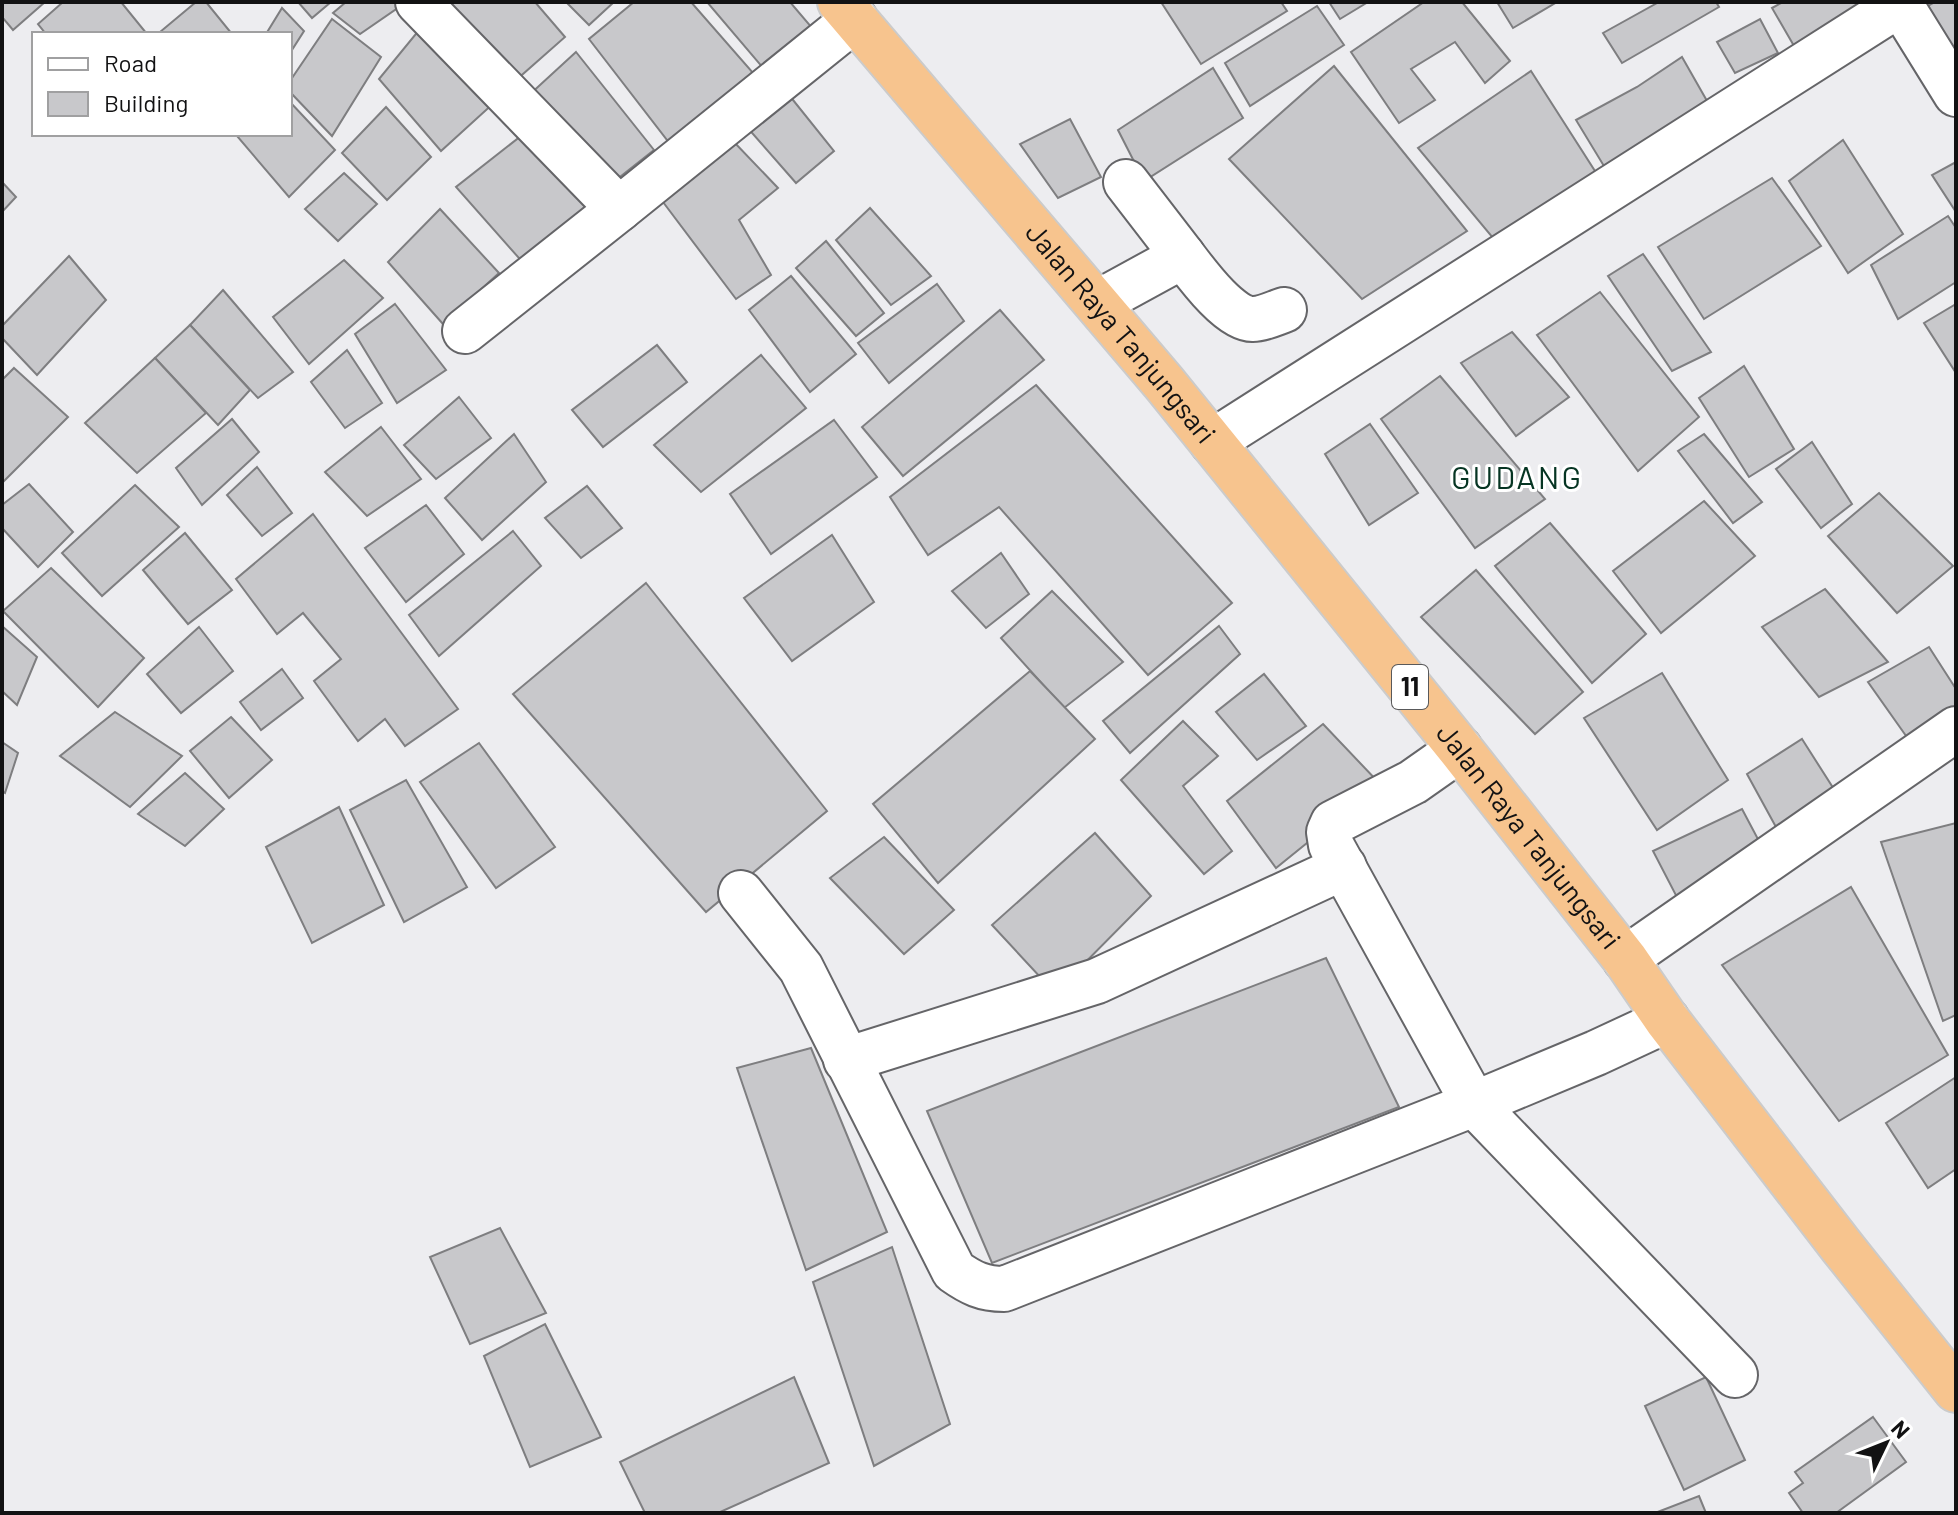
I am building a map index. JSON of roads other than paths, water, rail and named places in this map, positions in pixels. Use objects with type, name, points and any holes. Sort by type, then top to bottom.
[{"type":"highway","name":"Jalan Raya Tanjungsari","points":[[848,11],[1097,303],[1460,749],[1625,959],[1667,1020],[1842,1247],[1956,1390]]},
{"type":"street","points":[[418,2],[619,209]]},
{"type":"street","points":[[1212,442],[1900,3],[1956,94]]},
{"type":"street","points":[[465,331],[619,209],[848,11]]},
{"type":"street","points":[[1126,182],[1199,276],[1233,312],[1243,318],[1254,319],[1284,310]]},
{"type":"street","points":[[1097,303],[1183,256]]},
{"type":"street","points":[[1625,959],[1956,729]]},
{"type":"street","points":[[1460,749],[1413,782],[1333,823],[1329,832],[1331,845],[1474,1104],[1735,1375]]},
{"type":"street","points":[[846,1060],[1097,981],[1344,867]]},
{"type":"street","points":[[741,893],[801,968],[954,1271],[987,1289],[1004,1289],[1474,1104],[1667,1020]]},
{"type":"district","name":"GUDANG","points":[[1517,478]]}]
